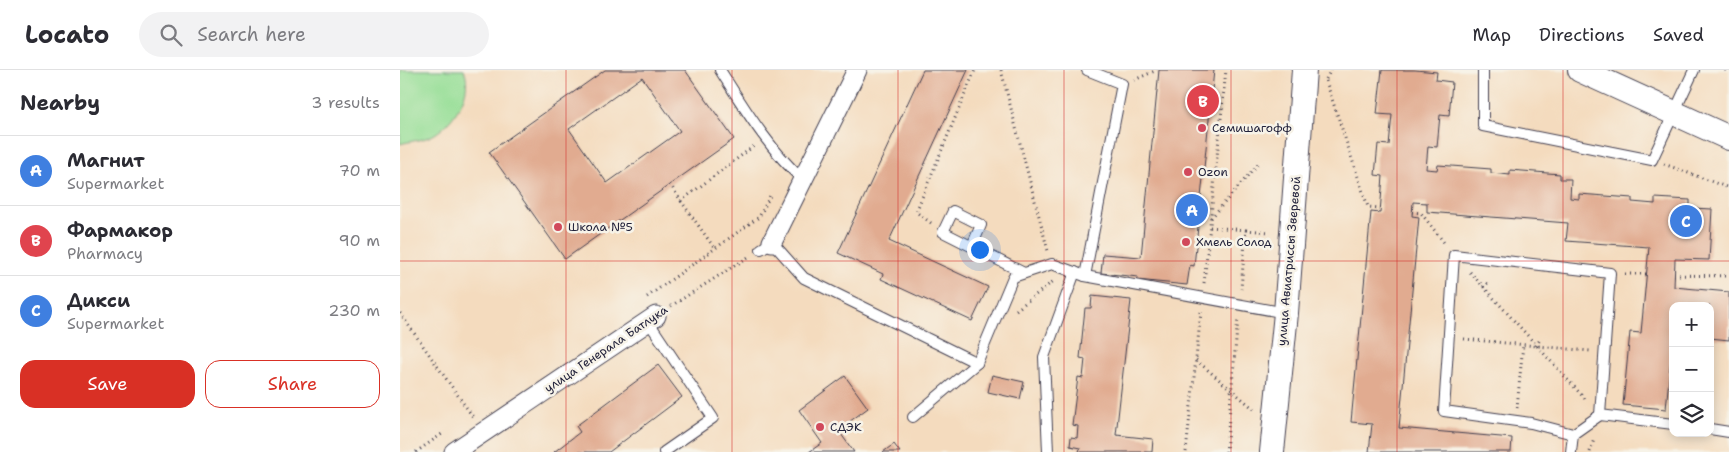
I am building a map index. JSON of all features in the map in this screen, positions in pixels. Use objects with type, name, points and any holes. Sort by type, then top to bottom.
[{"type":"street","points":[[767,246],[803,180],[857,70]]},
{"type":"street","points":[[1580,70],[1729,138]]},
{"type":"street","name":"улица Авиатриссы Зверевой","points":[[1272,452],[1311,72]]},
{"type":"street","name":"улица Генерала Батлука","points":[[454,452],[652,319]]},
{"type":"lane","points":[[720,70],[764,138],[787,166],[803,180]]},
{"type":"lane","points":[[1086,276],[1122,84],[1087,70]]},
{"type":"lane","points":[[1483,70],[1482,126],[1652,160],[1694,70]]},
{"type":"lane","points":[[972,246],[981,225],[953,211],[943,232],[1024,273]]},
{"type":"lane","points":[[767,246],[804,278],[977,363]]},
{"type":"lane","points":[[1600,415],[1610,273],[1454,255],[1444,411],[1516,421],[1573,434],[1600,415],[1669,424]]},
{"type":"lane","points":[[913,417],[977,363],[1013,277],[1052,264],[1086,276],[1286,313]]},
{"type":"lane","points":[[1048,452],[1044,356],[1072,271]]},
{"type":"lane","points":[[652,319],[713,418],[664,452]]},
{"type":"lane","points":[[1714,430],[1729,432]]},
{"type":"lane","points":[[1571,452],[1573,434]]},
{"type":"path","points":[[943,232],[916,212],[975,70]]},
{"type":"path","points":[[1001,70],[1052,264]]},
{"type":"path","points":[[1122,84],[1157,70]]},
{"type":"path","points":[[1186,452],[1226,70]]},
{"type":"path","points":[[1326,80],[1331,70]]},
{"type":"path","points":[[1725,70],[1729,72]]},
{"type":"path","points":[[1311,72],[1326,80],[1368,207],[1380,208]]},
{"type":"path","points":[[681,201],[764,138]]},
{"type":"path","points":[[1652,160],[1729,188]]},
{"type":"path","points":[[1211,218],[1260,162]]},
{"type":"path","points":[[639,302],[759,217],[787,166]]},
{"type":"path","points":[[670,184],[714,249]]},
{"type":"path","points":[[1412,212],[1421,213],[1454,255],[1600,415]]},
{"type":"path","points":[[1210,226],[1246,230],[1226,452]]},
{"type":"path","name":"улица Генерала Батлука","points":[[652,319],[767,246]]},
{"type":"path","points":[[992,328],[1072,271]]},
{"type":"path","points":[[1610,273],[1647,274]]},
{"type":"path","points":[[1674,275],[1729,276]]},
{"type":"path","points":[[1483,287],[1489,282]]},
{"type":"path","points":[[400,313],[483,431]]},
{"type":"path","points":[[1449,338],[1604,352]]},
{"type":"path","points":[[1536,346],[1541,338]]},
{"type":"path","points":[[1516,421],[1523,344]]},
{"type":"path","points":[[1196,359],[1232,392],[1274,426]]},
{"type":"path","points":[[463,420],[479,410]]},
{"type":"path","points":[[416,452],[448,431]]},
{"type":"green space","points":[[400,70],[464,70],[466,88],[464,97],[455,115],[442,129],[423,139],[400,144]]},
{"type":"building","points":[[605,70],[685,70],[734,139],[565,259],[489,152]],"holes":[[[642,77],[680,131],[607,183],[569,129]]]},
{"type":"building","points":[[923,70],[968,70],[889,241],[988,287],[972,321],[881,279],[883,274],[838,253]]},
{"type":"building","points":[[1159,70],[1214,70],[1194,266],[1190,265],[1187,285],[1137,280],[1138,277],[1101,273],[1103,254],[1141,257]]},
{"type":"building","points":[[1382,70],[1437,72],[1436,80],[1452,82],[1449,116],[1440,115],[1437,147],[1428,146],[1426,169],[1437,170],[1438,165],[1491,169],[1491,173],[1510,175],[1510,170],[1560,174],[1560,179],[1571,179],[1570,198],[1579,199],[1579,194],[1632,198],[1632,202],[1655,204],[1655,198],[1690,200],[1690,208],[1712,209],[1709,260],[1675,259],[1674,287],[1729,292],[1729,340],[1714,338],[1714,302],[1669,302],[1669,378],[1666,409],[1623,405],[1630,332],[1641,333],[1649,247],[1566,241],[1568,223],[1427,212],[1427,203],[1413,202],[1412,216],[1419,217],[1399,428],[1512,438],[1511,452],[1369,452],[1372,424],[1351,422],[1371,212],[1380,213],[1383,176],[1375,175],[1378,144],[1389,145],[1392,115],[1377,114]]},
{"type":"building","points":[[1092,296],[1131,300],[1116,435],[1153,439],[1152,452],[1079,452],[1080,448],[1070,446],[1071,437],[1077,438],[1078,426],[1072,425],[1078,377],[1083,378],[1085,359],[1080,358],[1085,308],[1091,308]]},
{"type":"building","points":[[658,365],[682,397],[609,452],[554,452],[580,432],[576,426]]},
{"type":"building","points":[[992,375],[1024,382],[1020,399],[988,392]]},
{"type":"building","points":[[845,376],[868,408],[838,430],[854,452],[809,452],[822,443],[799,410]]},
{"type":"building","points":[[894,444],[900,452],[883,452]]},
{"type":"place","name":"Фармакор","points":[[1203,101]]},
{"type":"place","name":"Семишагофф","points":[[1202,128]]},
{"type":"place","name":"Ozon","points":[[1188,172]]},
{"type":"place","name":"Магнит","points":[[1192,210]]},
{"type":"place","name":"Дикси","points":[[1686,221]]},
{"type":"place","name":"Школа №5","points":[[558,227]]},
{"type":"place","name":"Хмель Солод","points":[[1186,242]]},
{"type":"place","name":"СДЭК","points":[[820,427]]}]
